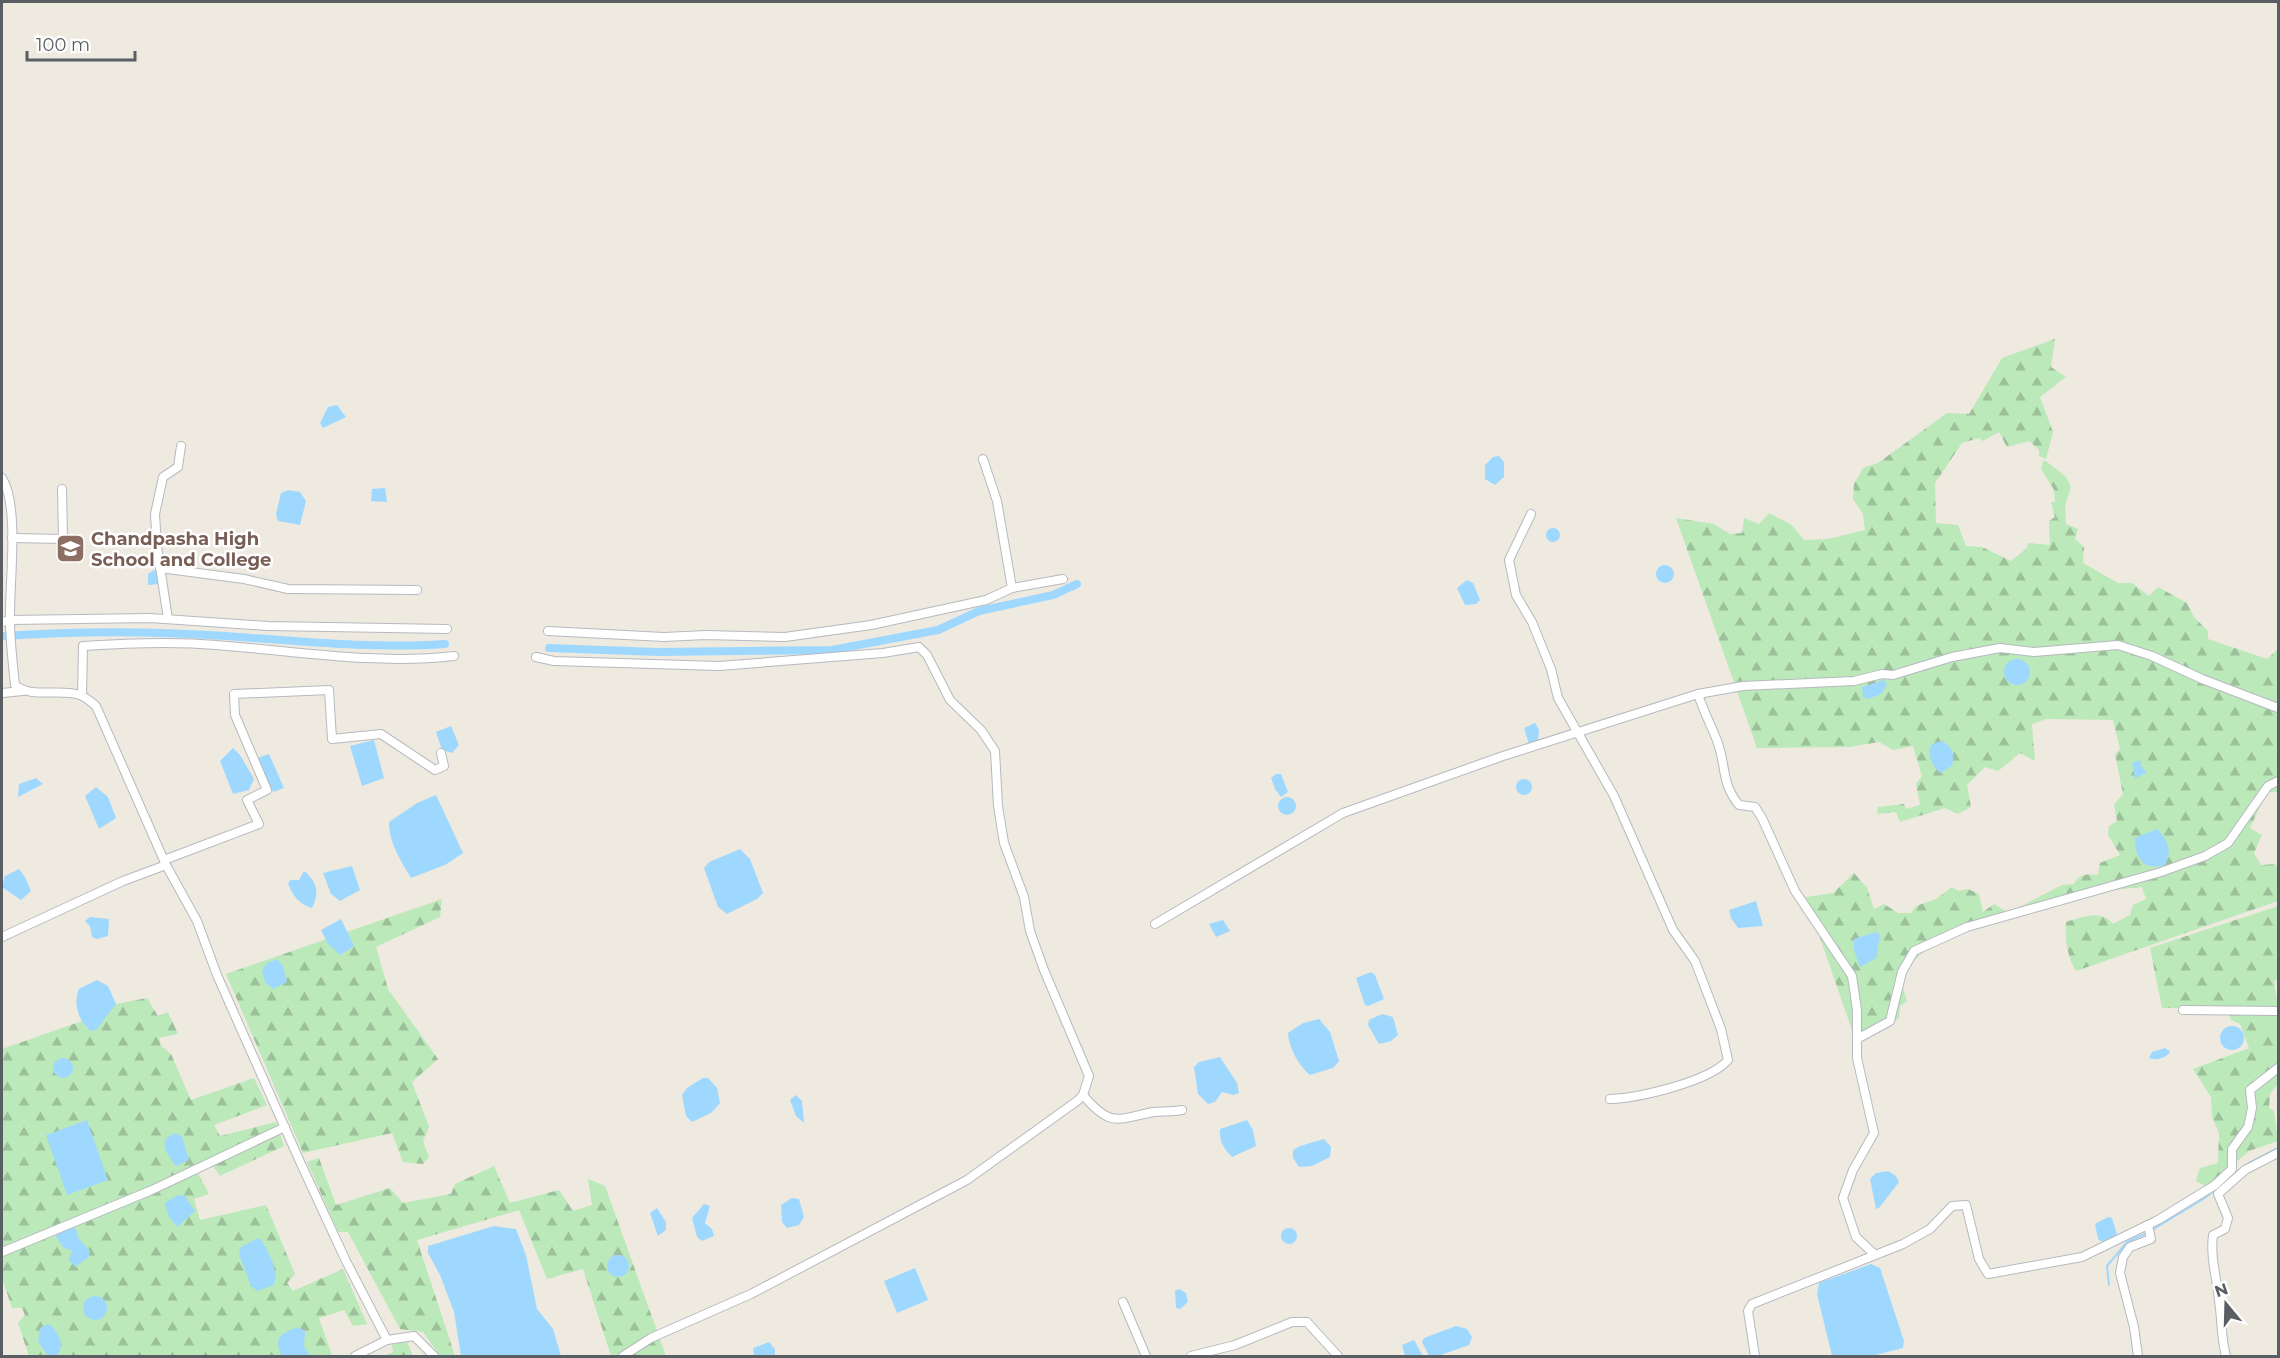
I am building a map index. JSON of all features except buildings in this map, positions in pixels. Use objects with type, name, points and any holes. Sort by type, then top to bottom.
[{"type":"street","points":[[168,619],[155,514],[164,477],[178,467],[181,446]]},
{"type":"street","points":[[984,459],[998,501],[1012,588]]},
{"type":"street","points":[[2,478],[8,494],[12,538],[7,622],[11,639],[15,685],[23,692]]},
{"type":"street","points":[[12,538],[63,538],[62,489]]},
{"type":"street","points":[[1532,514],[1509,560],[1516,595],[1532,622],[1551,669],[1558,698],[1614,796],[1673,930],[1695,961],[1720,1029],[1728,1060],[1717,1070],[1672,1088],[1610,1099]]},
{"type":"street","points":[[160,568],[244,579],[288,589],[417,590]]},
{"type":"street","points":[[548,630],[664,637],[706,635],[785,638],[831,632],[911,616],[986,600],[1012,588],[1063,579]]},
{"type":"street","points":[[7,622],[168,619],[279,627],[447,629]]},
{"type":"street","points":[[82,695],[83,646],[135,642],[216,645],[295,654],[409,661],[454,656]]},
{"type":"street","points":[[1155,924],[1343,813],[1576,732],[1698,694],[1743,686],[1854,681],[1882,674],[1893,675],[1952,657],[2000,648],[2034,652],[2118,645],[2152,656],[2202,680],[2278,708]]},
{"type":"street","points":[[536,657],[554,661],[719,666],[883,653],[919,647],[927,655],[950,700],[981,730],[995,751],[998,806],[1004,843],[1024,897],[1030,930],[1089,1076],[1083,1095],[967,1180],[751,1294],[651,1338],[623,1356]]},
{"type":"street","points":[[2,937],[123,881],[259,824],[247,800],[267,790],[235,715],[234,694],[329,690],[332,740],[381,734],[435,770],[444,766],[441,753]]},
{"type":"street","points":[[2,693],[57,691],[82,695],[96,706],[165,863],[197,921],[217,975],[346,1261],[387,1340]]},
{"type":"street","points":[[1698,694],[1703,712],[1717,740],[1728,791],[1739,805],[1755,807],[1808,913],[1852,976],[1857,1010],[1857,1058],[1874,1133],[1853,1170],[1842,1198],[1856,1237],[1874,1254]]},
{"type":"street","points":[[1857,1039],[1890,1021],[1902,972],[1914,951],[1967,927],[2160,872],[2205,856],[2228,843],[2268,786],[2278,781]]},
{"type":"street","points":[[2183,1010],[2278,1011]]},
{"type":"street","points":[[1755,1356],[1748,1311],[1752,1304],[1902,1244],[1930,1229],[1952,1206],[1966,1205],[1979,1259],[1988,1274],[2082,1257],[2148,1225],[2198,1197],[2229,1174],[2232,1169],[2232,1149],[2248,1127],[2252,1108],[2250,1090],[2278,1068]]},
{"type":"street","points":[[1083,1095],[1100,1115],[1121,1120],[1154,1112],[1182,1110]]},
{"type":"street","points":[[2,1252],[152,1190],[285,1127]]},
{"type":"street","points":[[2226,1356],[2221,1338],[2220,1304],[2212,1246],[2213,1235],[2225,1229],[2228,1218],[2218,1194],[2245,1170],[2278,1153]]},
{"type":"street","points":[[2138,1356],[2120,1273],[2123,1257],[2130,1247],[2151,1239],[2153,1236],[2148,1225]]},
{"type":"street","points":[[1123,1302],[1146,1356]]},
{"type":"street","points":[[1191,1356],[1235,1345],[1292,1322],[1307,1322],[1338,1356]]},
{"type":"street","points":[[355,1356],[387,1340],[414,1336],[434,1356]]},
{"type":"green space","points":[[2055,339],[2051,367],[2066,377],[2040,397],[2053,432],[2046,459],[2039,456],[2039,450],[2029,441],[2007,447],[1999,432],[1983,441],[1979,438],[1962,443],[1935,483],[1936,523],[1958,525],[1966,546],[1982,547],[2011,561],[2027,548],[2028,543],[2050,545],[2049,521],[2055,517],[2051,502],[2055,502],[2054,490],[2041,469],[2043,461],[2046,461],[2066,477],[2071,487],[2065,506],[2066,524],[2078,529],[2075,539],[2084,547],[2083,563],[2118,583],[2132,583],[2149,596],[2158,587],[2187,603],[2194,617],[2208,631],[2208,639],[2267,659],[2278,649],[2278,792],[2267,792],[2250,828],[2262,835],[2254,853],[2261,865],[2275,864],[2278,869],[2278,901],[2076,971],[2067,948],[2066,922],[2097,915],[2108,919],[2113,924],[2130,915],[2133,905],[2146,899],[2142,887],[2066,895],[2014,914],[2012,911],[2062,885],[2074,884],[2081,876],[2098,875],[2100,863],[2120,855],[2108,835],[2109,826],[2117,821],[2114,804],[2123,794],[2115,754],[2120,749],[2113,720],[2046,719],[2032,724],[2035,761],[2020,753],[1998,771],[1985,767],[1967,785],[1971,807],[1958,814],[1945,808],[1900,822],[1896,812],[1877,814],[1878,807],[1904,804],[1906,809],[1920,805],[1916,784],[1922,776],[1913,746],[1893,750],[1879,742],[1849,747],[1757,748],[1676,518],[1714,524],[1730,534],[1742,533],[1744,518],[1759,524],[1769,513],[1792,525],[1804,540],[1828,539],[1865,530],[1863,514],[1853,499],[1854,484],[1863,468],[1878,463],[1947,413],[1969,414],[2002,358]]},
{"type":"green space","points":[[1854,873],[1867,888],[1874,909],[1884,904],[1898,913],[1911,913],[1916,906],[1936,899],[1952,887],[1958,891],[1968,889],[1979,894],[1983,912],[1994,904],[2012,915],[1936,940],[1899,975],[1907,1001],[1900,1006],[1899,1018],[1878,1030],[1859,1033],[1855,1039],[1806,897],[1833,893]]},
{"type":"green space","points":[[442,899],[440,917],[376,947],[388,989],[438,1059],[412,1082],[429,1127],[423,1141],[429,1157],[423,1164],[403,1162],[392,1133],[303,1153],[226,974]]},
{"type":"green space","points":[[2278,906],[2278,980],[2274,981],[2278,1008],[2278,1084],[2270,1094],[2269,1108],[2274,1111],[2278,1141],[2249,1151],[2207,1187],[2196,1181],[2200,1168],[2218,1163],[2219,1133],[2212,1117],[2211,1097],[2193,1069],[2249,1048],[2240,1024],[2231,1020],[2227,1008],[2162,1008],[2150,948]]},
{"type":"green space","points":[[147,998],[158,1016],[168,1012],[178,1034],[159,1038],[161,1046],[171,1054],[191,1100],[254,1078],[267,1105],[214,1125],[220,1136],[276,1122],[284,1146],[220,1176],[213,1166],[198,1173],[209,1194],[194,1199],[200,1220],[266,1205],[295,1274],[287,1283],[293,1291],[343,1269],[367,1324],[353,1326],[344,1310],[319,1318],[332,1356],[29,1356],[18,1323],[25,1315],[22,1308],[12,1308],[2,1278],[2,1049],[82,1021],[87,1029],[116,1004]]},
{"type":"green space","points":[[319,1158],[336,1205],[390,1188],[403,1203],[451,1194],[455,1184],[494,1166],[510,1203],[559,1190],[573,1211],[592,1205],[588,1179],[605,1186],[666,1356],[611,1356],[583,1269],[547,1279],[519,1210],[417,1240],[455,1356],[440,1356],[423,1332],[400,1329],[348,1232],[338,1232],[307,1162]]},
{"type":"green space","points":[[407,1342],[413,1356],[383,1356],[393,1352],[392,1344]]},
{"type":"water","points":[[337,405],[346,417],[323,428],[320,423],[328,407]]},
{"type":"water","points":[[1499,456],[1504,462],[1504,477],[1495,485],[1485,479],[1485,465],[1493,457]]},
{"type":"water","points":[[385,488],[387,502],[371,501],[372,489]]},
{"type":"water","points":[[288,490],[300,492],[306,501],[300,525],[278,521],[276,514],[281,493]]},
{"type":"water","points":[[1550,528],[1556,528],[1560,535],[1556,542],[1550,542],[1546,538],[1546,532]]},
{"type":"water","points":[[1661,565],[1669,565],[1674,570],[1672,581],[1661,583],[1656,578],[1656,570]]},
{"type":"water","points":[[154,570],[157,571],[159,584],[148,585],[148,574]]},
{"type":"water","points":[[1467,580],[1473,583],[1480,600],[1476,604],[1465,605],[1457,588]]},
{"type":"water","points":[[2017,659],[2026,663],[2030,672],[2026,681],[2017,685],[2008,681],[2004,672],[2008,663]]},
{"type":"water","points":[[1884,680],[1887,685],[1881,694],[1868,699],[1863,697],[1862,687]]},
{"type":"water","points":[[1535,723],[1539,730],[1538,740],[1529,744],[1524,728]]},
{"type":"water","points":[[451,726],[459,745],[452,753],[442,750],[436,732]]},
{"type":"water","points":[[374,740],[384,778],[362,786],[350,746]]},
{"type":"water","points":[[1942,741],[1951,748],[1953,758],[1952,766],[1940,773],[1932,763],[1930,748],[1932,744]]},
{"type":"water","points":[[233,748],[240,755],[254,779],[249,790],[233,794],[220,761]]},
{"type":"water","points":[[269,754],[284,788],[273,792],[257,758]]},
{"type":"water","points":[[2140,760],[2141,766],[2147,772],[2135,779],[2132,763]]},
{"type":"water","points":[[1276,774],[1281,774],[1288,792],[1281,797],[1271,778]]},
{"type":"water","points":[[36,778],[43,784],[18,797],[19,784]]},
{"type":"water","points":[[1521,779],[1527,779],[1532,787],[1530,793],[1521,795],[1516,790],[1516,784]]},
{"type":"water","points":[[96,787],[108,797],[116,818],[99,829],[85,796]]},
{"type":"water","points":[[436,795],[463,853],[445,865],[411,878],[393,844],[389,822],[417,803]]},
{"type":"water","points":[[1287,797],[1293,800],[1296,806],[1293,812],[1287,815],[1281,812],[1278,806],[1281,800]]},
{"type":"water","points":[[2156,829],[2166,840],[2169,855],[2165,865],[2146,865],[2139,857],[2135,838]]},
{"type":"water","points":[[740,849],[750,859],[763,893],[757,899],[727,914],[718,907],[704,868],[709,862]]},
{"type":"water","points":[[352,866],[360,890],[340,901],[331,894],[323,873]]},
{"type":"water","points":[[19,869],[31,891],[21,900],[2,887],[5,876]]},
{"type":"water","points":[[304,871],[312,879],[316,888],[312,908],[297,899],[288,884],[290,880],[299,880]]},
{"type":"water","points":[[1756,901],[1763,926],[1738,928],[1729,910]]},
{"type":"water","points":[[90,917],[109,919],[108,936],[97,939],[92,937],[90,926],[85,921]]},
{"type":"water","points":[[341,919],[354,946],[340,955],[328,944],[321,930]]},
{"type":"water","points":[[1223,920],[1230,931],[1216,937],[1209,924]]},
{"type":"water","points":[[1876,932],[1880,935],[1876,958],[1860,967],[1854,950],[1854,939]]},
{"type":"water","points":[[277,959],[283,966],[287,982],[273,989],[265,982],[262,971],[267,963]]},
{"type":"water","points":[[1371,972],[1375,975],[1384,999],[1368,1006],[1365,1005],[1356,978]]},
{"type":"water","points":[[97,980],[108,986],[116,1004],[96,1030],[91,1031],[78,1012],[77,994],[79,989]]},
{"type":"water","points":[[1382,1014],[1393,1017],[1398,1035],[1391,1041],[1379,1044],[1368,1025],[1369,1020]]},
{"type":"water","points":[[1319,1019],[1330,1032],[1339,1061],[1333,1068],[1310,1075],[1295,1056],[1288,1033],[1303,1023]]},
{"type":"water","points":[[2232,1026],[2241,1029],[2244,1038],[2241,1047],[2232,1050],[2223,1047],[2220,1038],[2223,1029]]},
{"type":"water","points":[[2165,1048],[2170,1051],[2164,1057],[2149,1058],[2152,1052]]},
{"type":"water","points":[[1220,1057],[1237,1083],[1239,1093],[1233,1095],[1222,1092],[1215,1102],[1208,1104],[1198,1094],[1194,1067],[1199,1062]]},
{"type":"water","points":[[63,1058],[70,1061],[73,1068],[70,1075],[63,1078],[56,1075],[53,1068],[56,1061]]},
{"type":"water","points":[[703,1078],[708,1078],[717,1088],[720,1103],[711,1113],[692,1122],[686,1116],[682,1095],[687,1088]]},
{"type":"water","points":[[796,1095],[802,1101],[804,1123],[796,1116],[790,1100]]},
{"type":"water","points":[[87,1120],[108,1180],[67,1195],[46,1135]]},
{"type":"water","points":[[1247,1120],[1253,1130],[1256,1146],[1232,1157],[1223,1145],[1220,1129]]},
{"type":"water","points":[[175,1133],[182,1137],[189,1160],[176,1166],[165,1148],[166,1140]]},
{"type":"water","points":[[1324,1139],[1331,1147],[1330,1157],[1312,1166],[1299,1167],[1293,1158],[1293,1150]]},
{"type":"water","points":[[1888,1171],[1896,1176],[1899,1182],[1876,1209],[1870,1179],[1876,1173]]},
{"type":"water","points":[[184,1195],[195,1211],[177,1227],[169,1217],[165,1203],[176,1196]]},
{"type":"water","points":[[792,1198],[799,1199],[804,1217],[799,1225],[787,1228],[782,1222],[781,1205]]},
{"type":"water","points":[[704,1204],[710,1206],[705,1223],[712,1229],[714,1236],[702,1241],[697,1237],[692,1218]]},
{"type":"water","points":[[657,1208],[666,1222],[666,1230],[658,1236],[650,1213]]},
{"type":"water","points":[[2108,1217],[2112,1218],[2117,1234],[2104,1243],[2098,1239],[2095,1224]]},
{"type":"water","points":[[72,1226],[77,1231],[77,1237],[90,1251],[89,1257],[75,1267],[69,1260],[72,1251],[64,1248],[56,1237],[58,1232]]},
{"type":"water","points":[[494,1226],[516,1229],[526,1255],[537,1309],[553,1329],[561,1356],[461,1356],[454,1312],[440,1275],[428,1253],[428,1246]]},
{"type":"water","points":[[1289,1228],[1295,1230],[1297,1236],[1295,1242],[1289,1244],[1283,1242],[1281,1236],[1283,1230]]},
{"type":"water","points":[[256,1239],[261,1239],[272,1260],[276,1275],[274,1285],[257,1291],[251,1286],[239,1254],[241,1247]]},
{"type":"water","points":[[618,1255],[628,1262],[629,1266],[622,1276],[618,1277],[608,1270],[607,1266],[614,1256]]},
{"type":"water","points":[[1871,1264],[1880,1268],[1904,1341],[1903,1348],[1872,1356],[1832,1356],[1817,1294],[1819,1283]]},
{"type":"water","points":[[915,1268],[928,1300],[897,1313],[884,1281]]},
{"type":"water","points":[[1179,1289],[1186,1293],[1188,1302],[1180,1309],[1176,1308],[1175,1291]]},
{"type":"water","points":[[95,1296],[104,1299],[107,1308],[104,1317],[95,1320],[86,1317],[83,1308],[86,1299]]},
{"type":"water","points":[[49,1324],[60,1339],[61,1348],[57,1356],[47,1355],[38,1341],[40,1328]]},
{"type":"water","points":[[1456,1326],[1467,1329],[1472,1337],[1469,1345],[1438,1356],[1429,1356],[1422,1342],[1424,1338]]},
{"type":"water","points":[[298,1327],[305,1331],[304,1346],[310,1356],[282,1356],[278,1345],[280,1337]]},
{"type":"water","points":[[1414,1340],[1423,1356],[1405,1356],[1402,1345]]},
{"type":"water","points":[[769,1342],[775,1349],[775,1356],[754,1356],[753,1348]]},
{"type":"waterway","points":[[549,648],[657,652],[832,650],[938,630],[979,611],[1053,595],[1077,584]]},
{"type":"waterway","points":[[2,636],[142,632],[362,645],[445,644]]},
{"type":"waterway","points":[[2226,1180],[2249,1163],[2278,1148]]},
{"type":"waterway","points":[[2152,1230],[2205,1198],[2217,1188]]},
{"type":"waterway","points":[[2109,1285],[2107,1266],[2127,1242],[2147,1233]]},
{"type":"place","name":"Chandpasha High School and College","points":[[70,549]]}]
